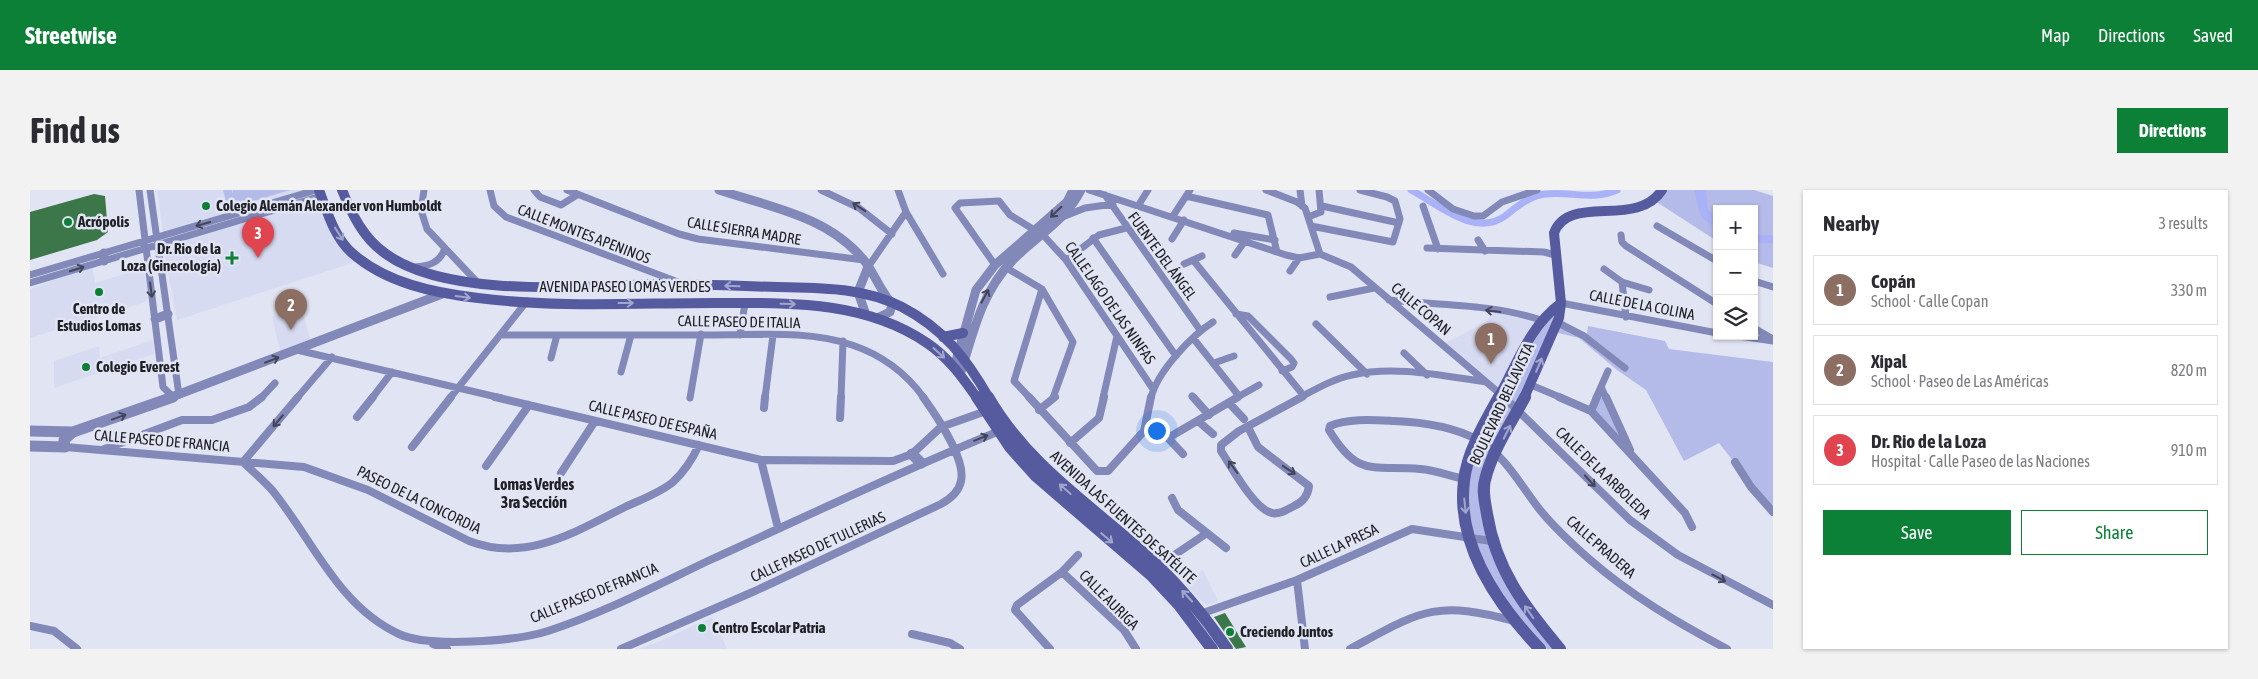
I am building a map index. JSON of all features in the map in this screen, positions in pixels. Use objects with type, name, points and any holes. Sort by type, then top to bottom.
[{"type":"main road","name":"AVENIDA PASEO LOMAS VERDES","points":[[342,190],[356,222],[376,246],[396,260],[453,278],[516,286],[622,287],[686,284],[832,289],[858,292],[891,302],[925,322],[962,356]]},
{"type":"main road","name":"BOULEVARD BELLAVISTA","points":[[1560,649],[1528,611],[1512,586],[1491,541],[1483,492],[1485,479],[1495,454],[1531,384],[1558,323],[1561,303],[1555,255],[1554,233],[1557,223],[1565,217],[1575,214],[1635,209],[1655,201],[1662,190]]},
{"type":"main road","name":"AVENIDA PASEO LOMAS VERDES","points":[[319,192],[336,231],[351,252],[391,278],[442,294],[527,302],[745,303],[826,306],[871,316],[894,324],[929,344],[960,375]]},
{"type":"main road","name":"BOULEVARD BELLAVISTA","points":[[1540,649],[1514,621],[1488,577],[1470,538],[1464,500],[1464,479],[1500,394],[1541,320],[1561,303]]},
{"type":"main road","points":[[943,337],[963,333]]},
{"type":"main road","name":"AVENIDA LAS FUENTES DE SATÉLITE","points":[[962,356],[978,380],[989,410]]},
{"type":"main road","points":[[960,375],[978,380]]},
{"type":"main road","name":"AVENIDA LAS FUENTES DE SATÉLITE","points":[[960,375],[1050,491],[1141,566],[1163,580],[1203,613],[1227,649]]},
{"type":"main road","name":"AVENIDA LAS FUENTES DE SATÉLITE","points":[[1003,430],[1056,480],[1158,566],[1163,580],[1212,649]]},
{"type":"street","points":[[139,190],[163,388],[176,396]]},
{"type":"street","points":[[150,190],[168,314],[176,396]]},
{"type":"street","points":[[424,190],[421,210],[427,229],[478,282]]},
{"type":"street","name":"CALLE MONTES APENINOS","points":[[490,190],[491,201],[498,212],[518,223],[686,284]]},
{"type":"street","points":[[534,190],[540,197],[561,204],[577,195]]},
{"type":"street","name":"CALLE SIERRA MADRE","points":[[567,190],[698,238],[866,263]]},
{"type":"street","points":[[720,190],[820,224],[839,235],[866,263],[880,290],[891,302],[890,312],[871,316],[858,292],[866,263],[892,234],[906,212]]},
{"type":"street","points":[[821,190],[849,200],[865,210],[892,234]]},
{"type":"street","points":[[898,190],[906,212],[943,274]]},
{"type":"street","points":[[962,356],[985,294],[1005,267],[1040,233],[1067,202],[1073,190]]},
{"type":"street","points":[[960,375],[963,333],[976,290],[995,265],[1065,216],[1076,204],[1081,190]]},
{"type":"street","points":[[1089,190],[1300,258],[1320,254],[1308,217],[1302,206],[1300,190]]},
{"type":"street","points":[[1266,190],[1302,206]]},
{"type":"street","points":[[1308,217],[1321,212],[1322,206],[1319,190]]},
{"type":"street","points":[[1311,226],[1388,242],[1394,239],[1400,215],[1393,200],[1360,190]]},
{"type":"street","points":[[1428,190],[1453,209],[1474,216],[1483,216],[1502,202],[1537,190]]},
{"type":"street","points":[[1136,205],[1147,191]]},
{"type":"street","points":[[30,283],[104,257],[319,192]]},
{"type":"street","points":[[1173,216],[1188,193],[1268,215],[1277,252]]},
{"type":"street","name":"FUENTE DEL ÁNGEL","points":[[1105,195],[1126,228],[1200,330]]},
{"type":"street","name":"CALLE LAGO DE LAS NINFAS","points":[[995,265],[955,208],[960,203],[999,201],[1010,215],[1040,233],[1066,260],[1153,389]]},
{"type":"street","points":[[1065,216],[1086,208],[1110,204],[1136,205]]},
{"type":"street","points":[[1322,206],[1399,222]]},
{"type":"street","points":[[1423,206],[1438,249]]},
{"type":"street","points":[[1172,239],[1184,220]]},
{"type":"street","points":[[1657,226],[1713,259]]},
{"type":"street","points":[[1066,260],[1093,238],[1126,228]]},
{"type":"street","points":[[1213,230],[1275,240]]},
{"type":"street","points":[[1621,235],[1622,242],[1626,246],[1713,301]]},
{"type":"street","points":[[1093,238],[1176,356]]},
{"type":"street","points":[[1478,240],[1485,251]]},
{"type":"street","points":[[1235,255],[1245,241]]},
{"type":"street","points":[[414,267],[436,263],[441,259],[446,248]]},
{"type":"street","points":[[1427,248],[1544,252],[1555,255]]},
{"type":"street","name":"CALLE COPAN","points":[[1320,254],[1346,264],[1500,394]]},
{"type":"street","points":[[1184,264],[1202,256]]},
{"type":"street","points":[[30,275],[104,257]]},
{"type":"street","points":[[1290,271],[1300,258]]},
{"type":"street","points":[[1193,260],[1304,396]]},
{"type":"street","points":[[1005,267],[1042,289],[1070,334],[1072,342],[1055,397],[1040,410]]},
{"type":"street","points":[[1604,269],[1622,282],[1649,290]]},
{"type":"street","points":[[1622,282],[1626,317]]},
{"type":"street","points":[[1758,282],[1773,287]]},
{"type":"street","points":[[1330,297],[1374,288]]},
{"type":"street","points":[[1042,289],[1014,381],[1070,443],[1097,470],[1102,472],[1108,471],[1144,431],[1153,389],[1176,356],[1200,330],[1213,322]]},
{"type":"street","points":[[30,431],[73,432],[176,396],[442,294]]},
{"type":"street","points":[[1388,300],[1493,310],[1541,320]]},
{"type":"street","points":[[412,447],[527,302]]},
{"type":"street","points":[[740,335],[745,303]]},
{"type":"street","name":"CALLE DE LA COLINA","points":[[1561,303],[1713,332]]},
{"type":"street","points":[[155,318],[168,314]]},
{"type":"street","points":[[1236,314],[1248,316],[1291,359],[1294,363],[1292,367],[1282,371]]},
{"type":"street","points":[[1558,323],[1592,341],[1625,368]]},
{"type":"street","points":[[1316,324],[1368,374]]},
{"type":"street","points":[[1758,331],[1773,340]]},
{"type":"street","points":[[690,398],[701,334]]},
{"type":"street","name":"CALLE PASEO DE ITALIA","points":[[500,335],[773,335],[813,336],[843,341],[877,356],[905,375],[918,390],[941,427]]},
{"type":"street","points":[[551,358],[557,335]]},
{"type":"street","points":[[621,372],[631,335]]},
{"type":"street","points":[[764,408],[773,335]]},
{"type":"street","points":[[1070,443],[1099,418],[1117,336]]},
{"type":"street","points":[[1193,338],[1240,396]]},
{"type":"street","points":[[1758,338],[1773,340]]},
{"type":"street","points":[[840,418],[843,341]]},
{"type":"street","name":"CALLE PASEO DE ESPAÑA","points":[[296,350],[761,460],[798,462],[893,461],[912,454],[941,427],[989,410]]},
{"type":"street","points":[[1404,353],[1424,372]]},
{"type":"street","points":[[1214,363],[1234,356]]},
{"type":"street","points":[[243,462],[332,357]]},
{"type":"street","points":[[1591,411],[1608,371]]},
{"type":"street","points":[[357,417],[392,372]]},
{"type":"street","points":[[1248,427],[1258,446],[1309,486],[1309,494],[1303,500],[1282,511],[1272,513],[1262,507],[1221,450],[1221,445],[1225,440],[1248,427],[1304,396],[1338,378],[1368,374],[1424,372],[1486,382]]},
{"type":"street","points":[[100,451],[182,420],[212,420],[250,407],[258,402],[275,382]]},
{"type":"street","points":[[1531,384],[1591,411],[1685,513],[1692,527]]},
{"type":"street","points":[[1168,438],[1230,404],[1259,385]]},
{"type":"street","points":[[1602,388],[1633,458]]},
{"type":"street","name":"CALLE DE LA ARBOLEDA","points":[[1500,394],[1609,501],[1654,539],[1699,568],[1773,605]]},
{"type":"street","points":[[1192,396],[1209,415]]},
{"type":"street","points":[[1230,404],[1244,418]]},
{"type":"street","points":[[486,466],[530,405]]},
{"type":"street","points":[[1464,479],[1422,469],[1365,468],[1357,465],[1332,435],[1329,430],[1330,426],[1337,423],[1389,420],[1451,430],[1479,440]]},
{"type":"street","points":[[560,473],[595,421]]},
{"type":"street","points":[[1198,421],[1212,434]]},
{"type":"street","name":"CALLE PASEO DE TULLERIAS","points":[[621,649],[747,594],[941,504],[954,496],[962,480],[961,465],[941,427]]},
{"type":"street","name":"CALLE PASEO DE FRANCIA","points":[[30,446],[65,447],[243,462],[271,489],[355,606],[387,629],[426,642],[485,642],[546,632],[622,601],[778,528],[921,464],[1003,430]]},
{"type":"street","points":[[1144,431],[1168,438],[1183,454]]},
{"type":"street","points":[[50,447],[62,432]]},
{"type":"street","points":[[65,447],[64,440],[73,432]]},
{"type":"street","name":"CALLE PRADERA","points":[[1479,440],[1495,454],[1548,518],[1596,565],[1673,619],[1728,649]]},
{"type":"street","name":"PASEO DE LA CONCORDIA","points":[[243,462],[290,465],[333,474],[471,542],[496,549],[512,550],[542,546],[566,537],[671,484],[688,467],[699,445]]},
{"type":"street","points":[[912,454],[921,464]]},
{"type":"street","points":[[761,460],[778,528]]},
{"type":"street","points":[[1735,462],[1750,487],[1773,512]]},
{"type":"street","points":[[1172,498],[1178,510],[1226,548]]},
{"type":"street","name":"CALLE LA PRESA","points":[[1203,613],[1297,580],[1412,529],[1491,541]]},
{"type":"street","points":[[1158,566],[1207,533]]},
{"type":"street","points":[[1050,649],[1019,617],[1015,610],[1017,605],[1062,572],[1078,555]]},
{"type":"street","name":"CALLE AURIGA","points":[[1062,572],[1124,630],[1136,649]]},
{"type":"street","points":[[1297,580],[1305,649]]},
{"type":"street","points":[[1350,649],[1423,612],[1453,609],[1467,610],[1514,621]]},
{"type":"street","points":[[30,626],[54,631],[77,649]]},
{"type":"street","points":[[912,634],[950,643],[960,649]]},
{"type":"street","points":[[426,642],[446,649]]},
{"type":"shaded area","name":"Colegio Alemán Alexander von Humboldt","points":[[157,190],[304,190],[163,233]]},
{"type":"shaded area","points":[[223,190],[232,190],[233,194],[233,190],[290,190],[228,209]]},
{"type":"shaded area","points":[[1662,190],[1754,190],[1773,196],[1773,268],[1758,263],[1758,205],[1713,205],[1713,238],[1655,201]]},
{"type":"shaded area","points":[[318,200],[347,254],[355,262],[177,320],[163,246]]},
{"type":"shaded area","name":"Centro de Estudios Lomas","points":[[92,266],[95,283],[144,268],[148,301],[30,338],[30,289]]},
{"type":"shaded area","points":[[1561,303],[1560,319],[1587,334],[1588,326],[1665,341],[1669,349],[1773,362],[1773,512],[1719,443],[1684,461],[1646,390],[1617,370],[1579,338],[1554,332],[1485,479],[1491,541],[1560,649],[1540,649],[1477,557],[1464,500],[1479,440],[1528,346]]},
{"type":"shaded area","points":[[301,307],[311,342],[281,354],[272,317]]},
{"type":"shaded area","points":[[1493,310],[1541,320],[1500,394],[1442,345],[1487,321]]},
{"type":"shaded area","name":"Colegio Everest","points":[[153,340],[154,354],[54,388],[54,361],[99,346],[100,358]]},
{"type":"shaded area","points":[[1602,389],[1633,458],[1591,411]]},
{"type":"shaded area","points":[[1203,570],[1218,602],[1205,605],[1185,584]]},
{"type":"shaded area","name":"Centro Escolar Patria","points":[[712,617],[727,649],[639,649],[663,640]]},
{"type":"building","name":"Acrópolis","points":[[94,194],[105,196],[108,232],[97,240],[30,260],[30,212]]},
{"type":"building","name":"Creciendo Juntos","points":[[1225,613],[1246,647],[1236,649],[1214,617]]},
{"type":"waterway","points":[[1411,190],[1457,216],[1481,223],[1493,222],[1524,202],[1539,195],[1555,193],[1599,195],[1617,190]]},
{"type":"waterway","points":[[1700,190],[1703,210],[1713,220]]},
{"type":"waterway","points":[[1758,239],[1773,239]]},
{"type":"place","name":"Colegio Alemán Alexander von Humboldt","points":[[206,206]]},
{"type":"place","name":"Acrópolis","points":[[68,222]]},
{"type":"place","name":"Dr. Rio de la Loza (Ginecología)","points":[[232,258]]},
{"type":"place","name":"Dr. Rio de la Loza","points":[[258,258]]},
{"type":"place","name":"Centro de Estudios Lomas","points":[[99,292]]},
{"type":"place","name":"Xipal","points":[[291,330]]},
{"type":"place","name":"Copán","points":[[1491,364]]},
{"type":"place","name":"Colegio Everest","points":[[86,367]]},
{"type":"place","name":"Centro Escolar Patria","points":[[702,628]]},
{"type":"place","name":"Creciendo Juntos","points":[[1230,632]]},
{"type":"district","name":"Lomas Verdes 3ra Sección","points":[[534,493]]}]
